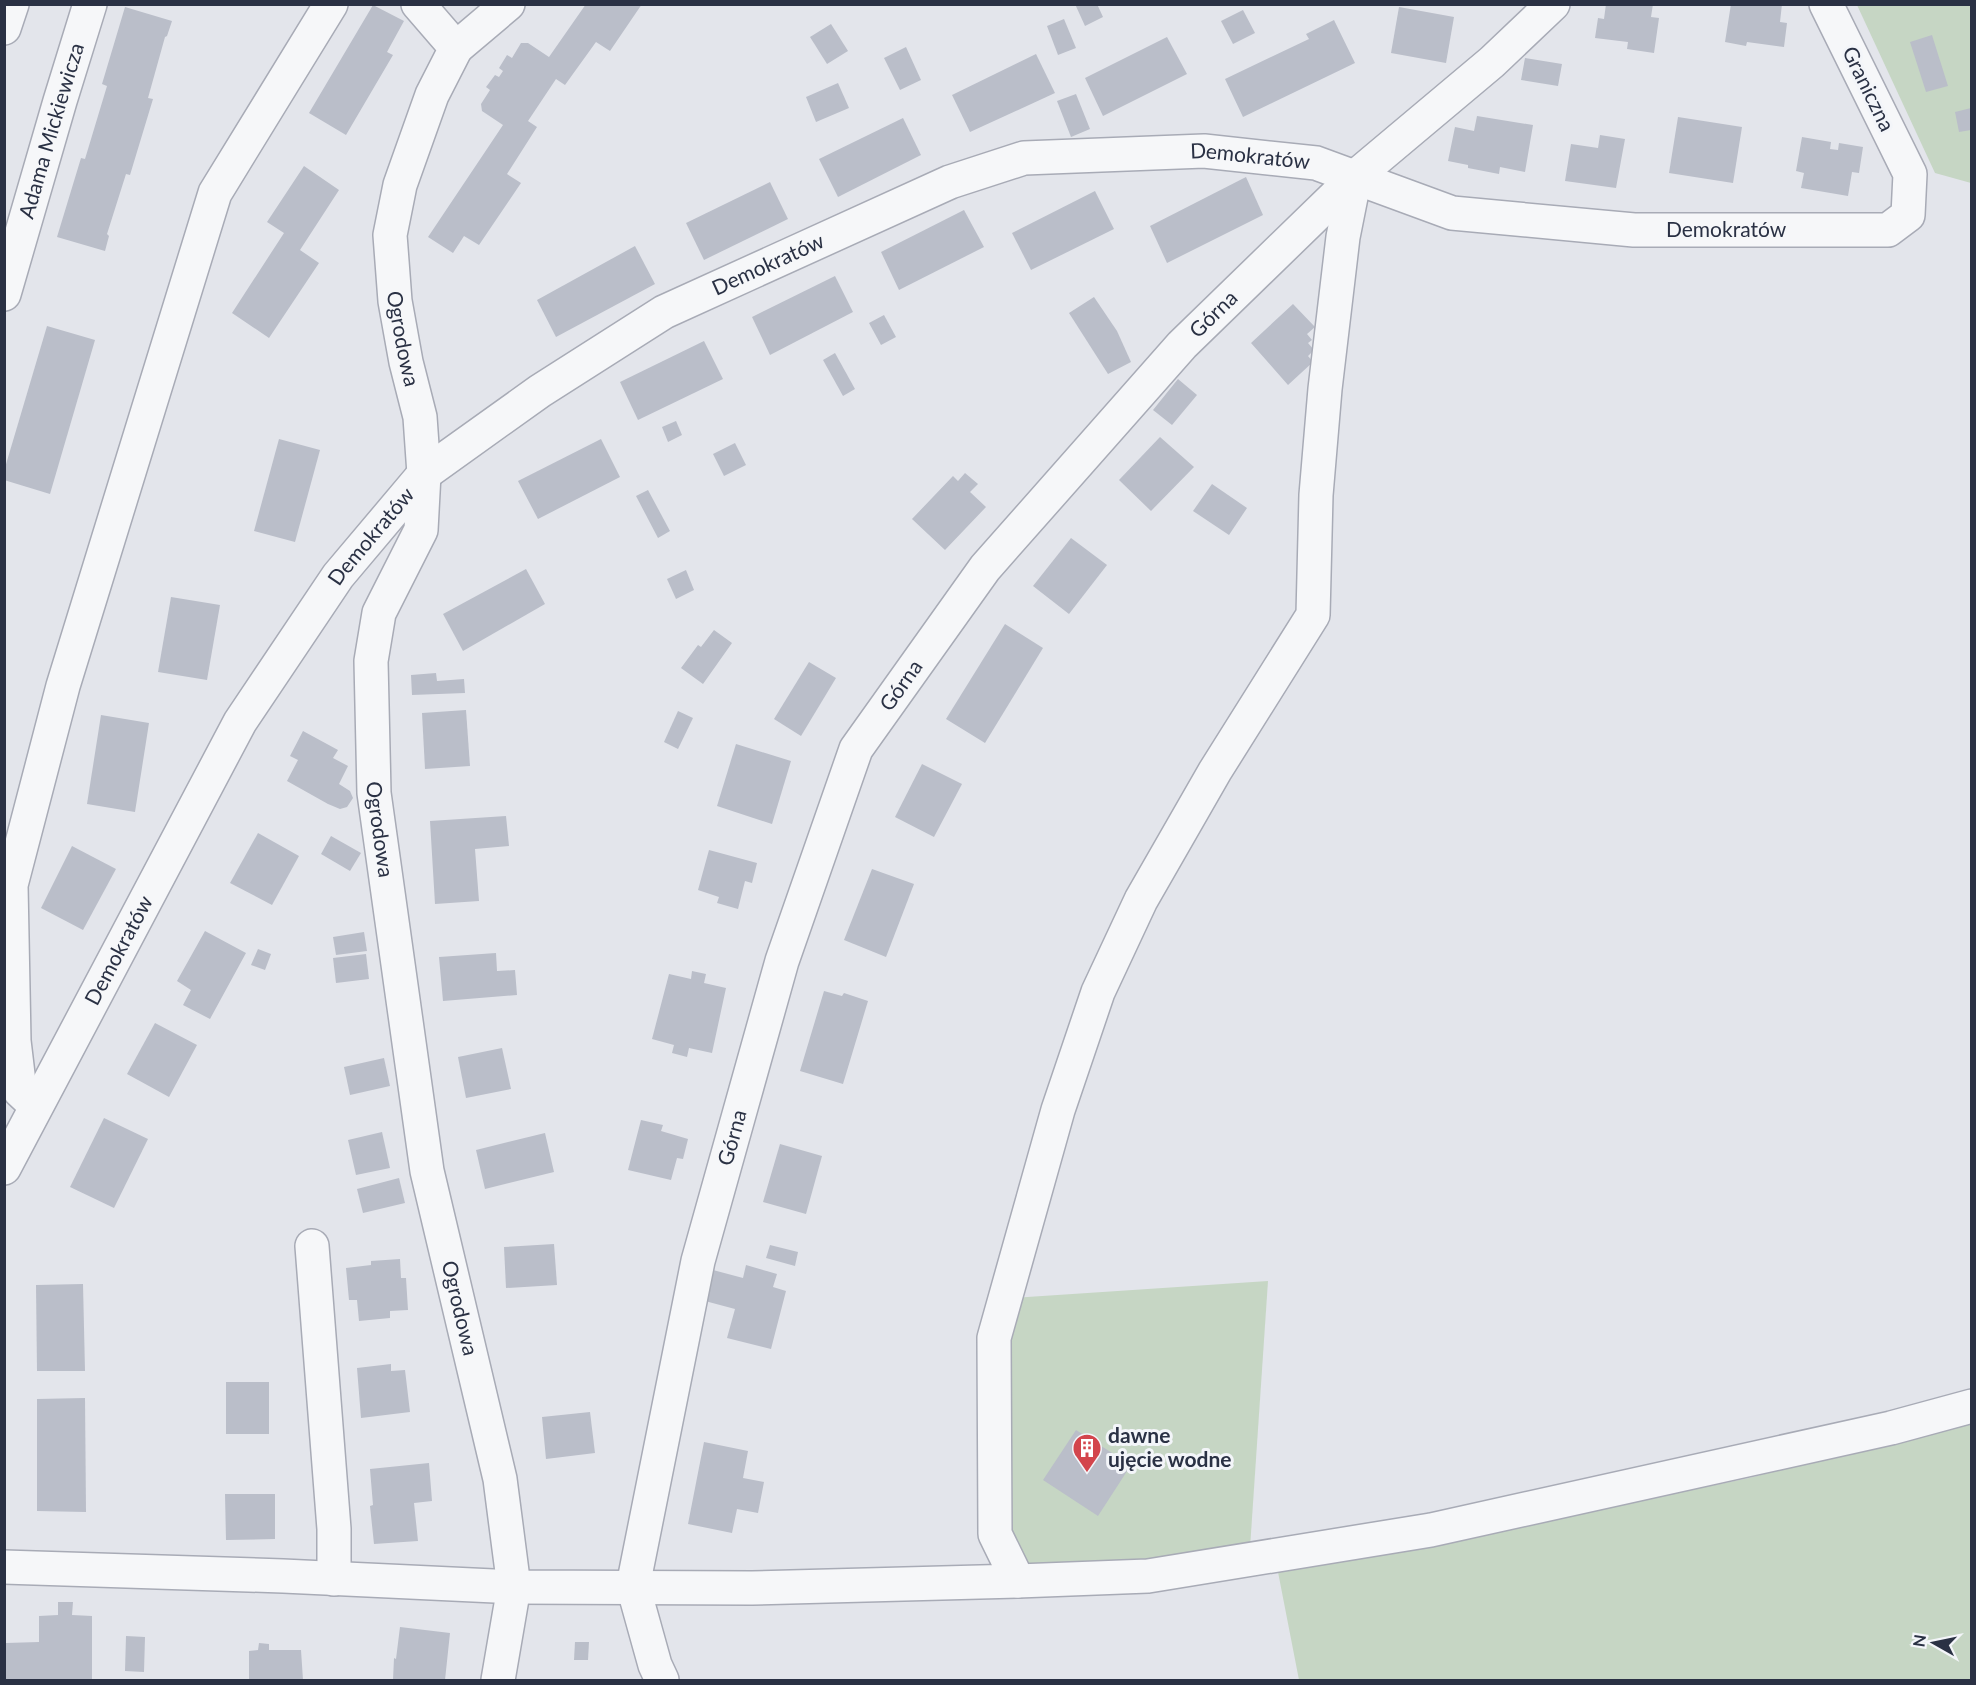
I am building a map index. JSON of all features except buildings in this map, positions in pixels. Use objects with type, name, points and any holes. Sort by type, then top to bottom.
[{"type":"street","points":[[4,28],[12,4]]},
{"type":"street","name":"Adama Mickiewicza","points":[[4,294],[90,4]]},
{"type":"street","points":[[36,1106],[20,1091],[14,1041],[11,885],[63,686],[215,193],[331,4]]},
{"type":"street","points":[[418,4],[456,48],[508,4]]},
{"type":"street","name":"Górna","points":[[633,1586],[698,1261],[782,960],[856,749],[985,568],[1182,345],[1355,177],[1492,62],[1553,4]]},
{"type":"street","name":"Graniczna","points":[[1826,4],[1910,174]]},
{"type":"street","name":"Ogrodowa","points":[[456,48],[432,95],[400,185],[390,235],[395,301],[406,362],[420,417],[424,474],[421,530],[379,613],[371,661],[374,793],[427,1172],[500,1479],[514,1587],[498,1680]]},
{"type":"street","name":"Demokratów","points":[[4,1168],[240,722],[338,576],[424,474],[540,391],[664,312],[950,182],[1024,158],[1204,151],[1316,163],[1452,213],[1634,230],[1888,230],[1908,215],[1910,174]]},
{"type":"street","points":[[1018,1581],[995,1534],[994,1338],[1058,1110],[1098,992],[1141,900],[1215,771],[1313,615],[1316,495],[1325,389],[1343,237],[1355,177]]},
{"type":"street","points":[[312,1246],[334,1529],[334,1579]]},
{"type":"street","points":[[4,1567],[514,1587],[752,1588],[1148,1576],[1431,1530],[1891,1428],[1971,1406]]},
{"type":"street","points":[[633,1586],[655,1665],[662,1680]]},
{"type":"green space","points":[[1857,5],[1971,5],[1971,183],[1935,173]]},
{"type":"green space","points":[[1268,1281],[1250,1548],[1147,1569],[1023,1572],[1005,1531],[1011,1298]]},
{"type":"green space","points":[[1971,1421],[1971,1680],[1299,1680],[1278,1572],[1749,1478]]},
{"type":"place","name":"dawne ujęcie wodne","points":[[1087,1474]]}]
